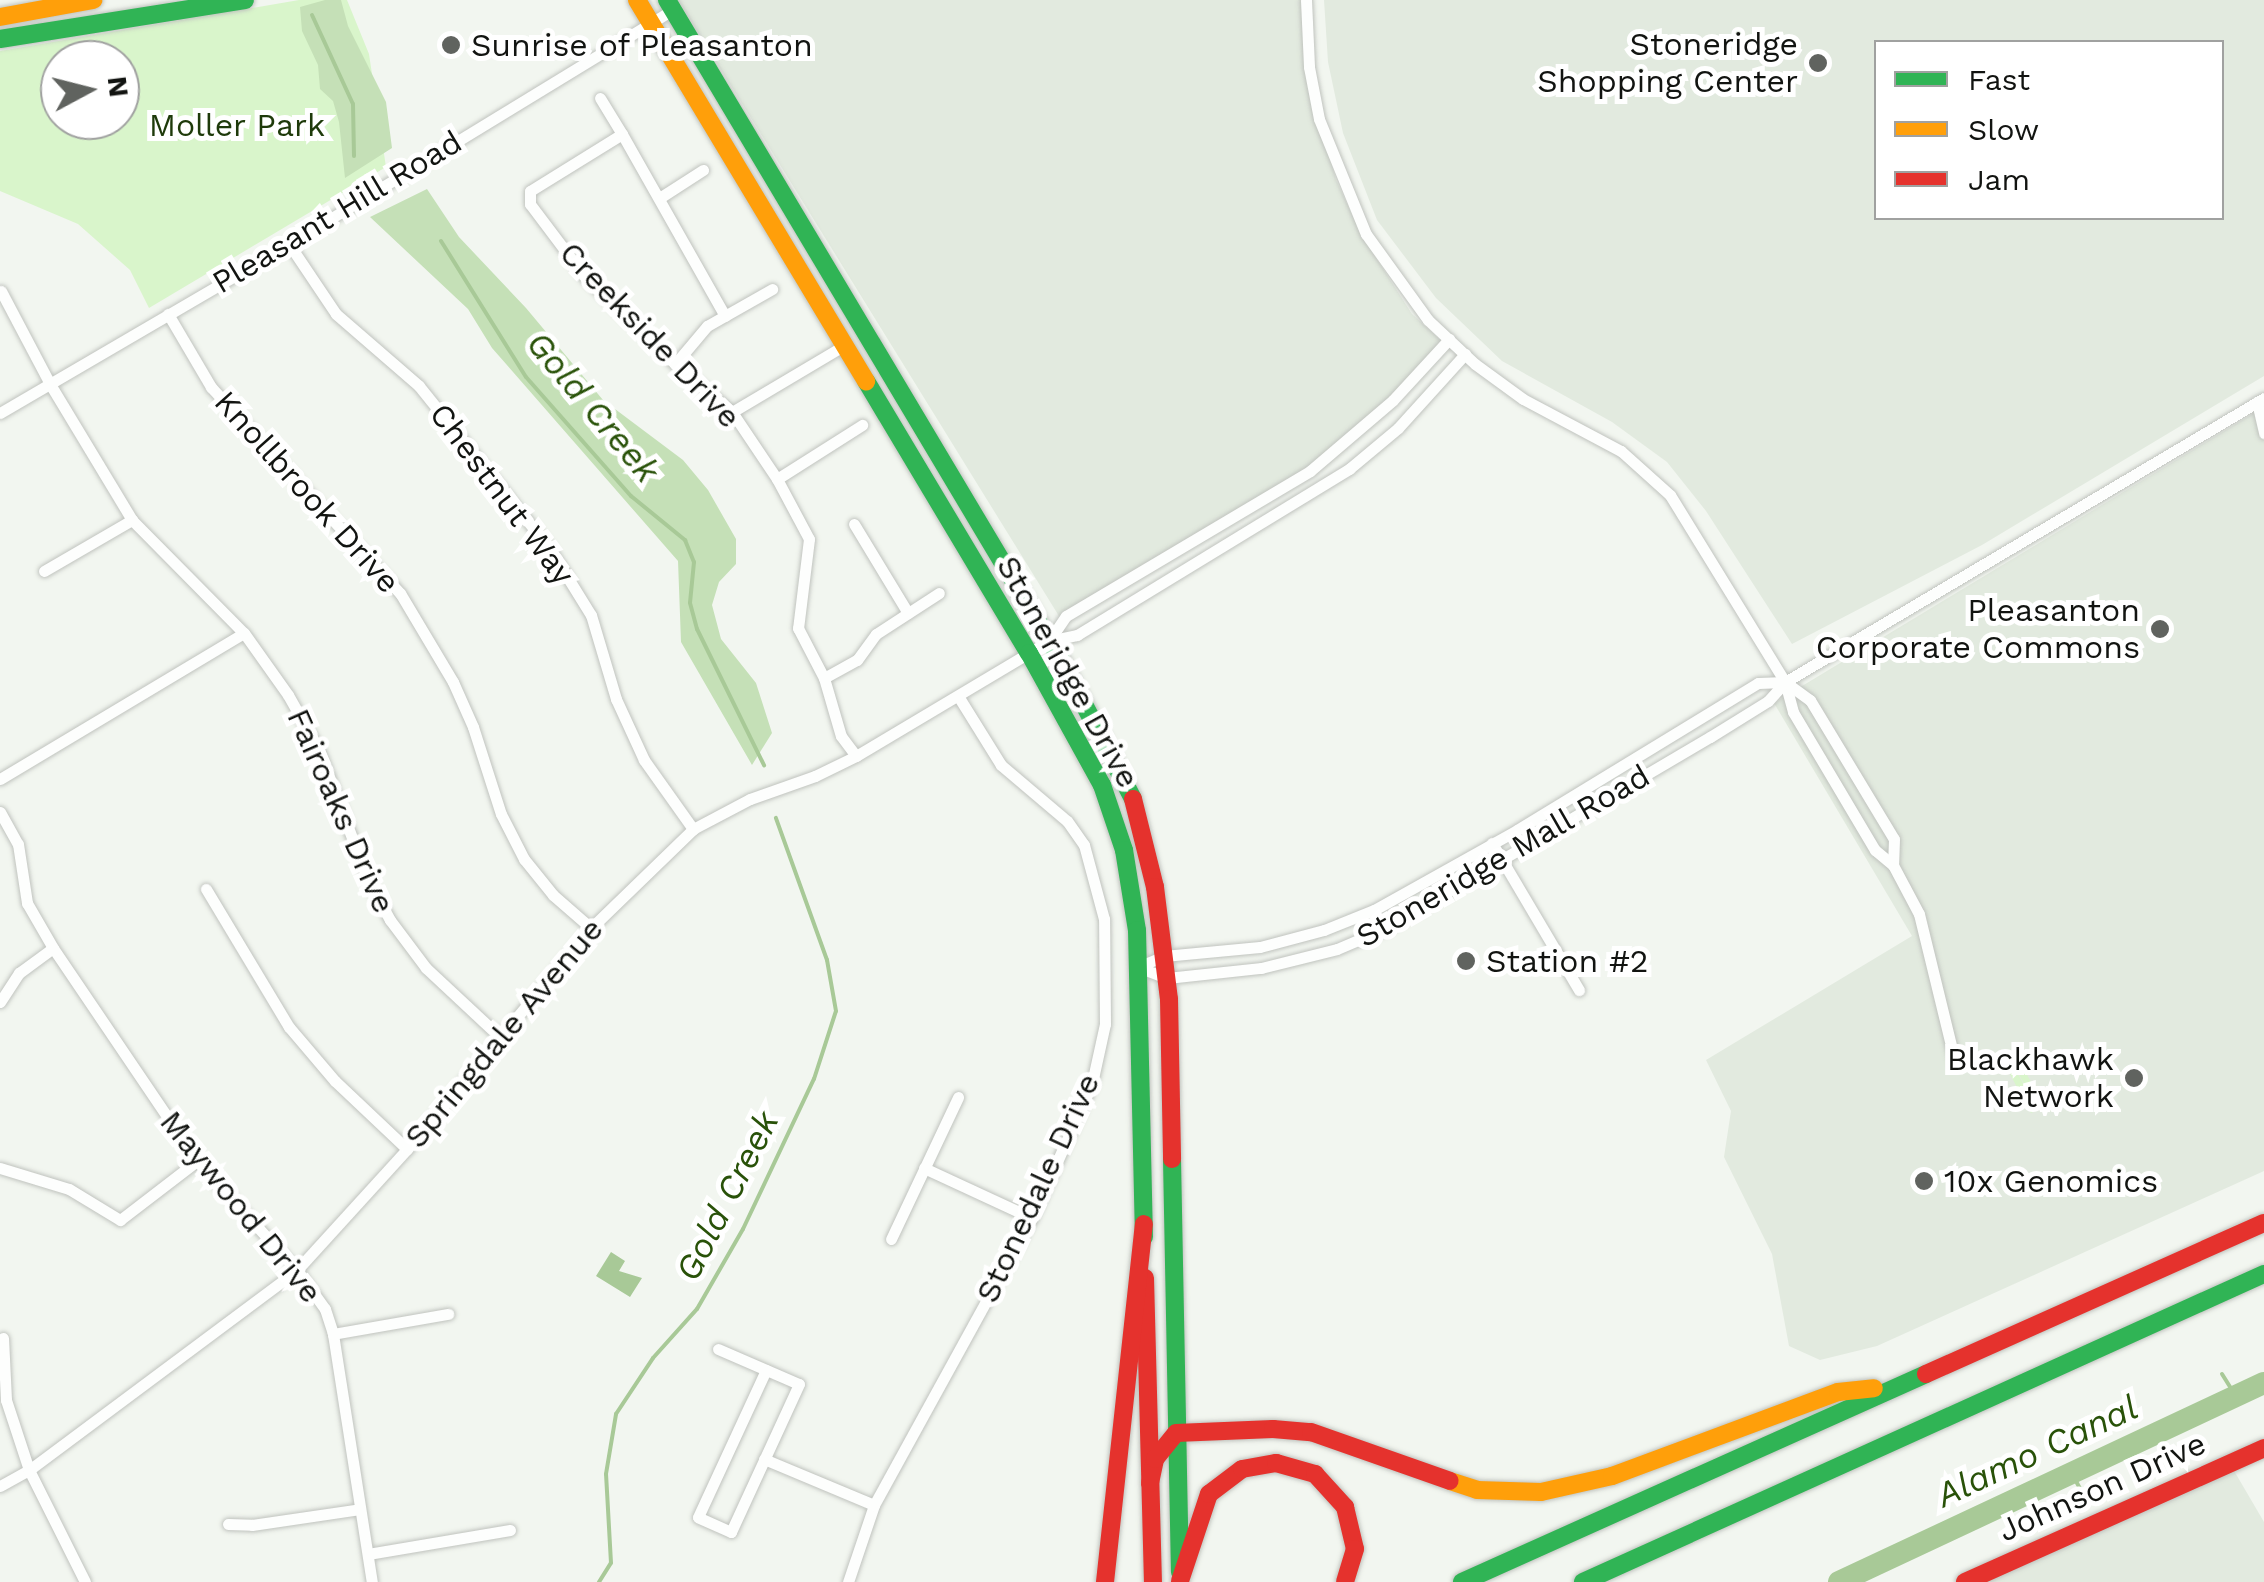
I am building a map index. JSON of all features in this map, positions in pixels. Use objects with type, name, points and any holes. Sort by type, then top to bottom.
[{"type":"main road","points":[[0,17],[92,0]]},
{"type":"main road","points":[[0,40],[245,0]]},
{"type":"main road","name":"Stoneridge Drive","points":[[637,0],[1076,734],[1117,824],[1132,890],[1138,967],[1154,1582]]},
{"type":"main road","name":"Stoneridge Drive","points":[[670,5],[1049,640],[1130,791],[1155,887],[1166,978],[1180,1581]]},
{"type":"main road","points":[[1462,1582],[2264,1223]]},
{"type":"main road","points":[[1104,1582],[1144,1224]]},
{"type":"main road","points":[[1584,1582],[2264,1274]]},
{"type":"main road","points":[[1150,1483],[1155,1459],[1176,1433],[1311,1432],[1477,1490],[1541,1492],[1612,1476],[1838,1392],[1896,1385]]},
{"type":"main road","name":"Johnson Drive","points":[[1966,1582],[2264,1448]]},
{"type":"main road","points":[[1180,1581],[1199,1513],[1209,1494],[1242,1468],[1276,1463],[1314,1474],[1332,1488],[1346,1507],[1354,1549],[1345,1582]]},
{"type":"street","points":[[1306,0],[1309,68],[1320,119],[1340,179],[1366,234],[1395,278],[1465,354],[1523,400],[1646,469],[1689,524],[1786,682],[1792,712],[1875,850],[1894,865],[1919,914],[1955,1062]]},
{"type":"street","name":"Pleasant Hill Road","points":[[0,413],[289,244],[651,23],[670,5]]},
{"type":"street","points":[[600,98],[661,196],[674,232],[725,316]]},
{"type":"street","name":"Creekside Drive","points":[[622,134],[530,190],[530,204],[585,277],[675,364],[732,412],[777,478],[809,539],[798,628],[824,678],[841,736],[856,756]]},
{"type":"street","points":[[661,196],[703,170]]},
{"type":"street","name":"Chestnut Way","points":[[289,244],[336,314],[419,386],[550,548],[592,615],[616,699],[644,760],[693,829]]},
{"type":"street","points":[[675,364],[708,326],[772,289]]},
{"type":"street","name":"Fairoaks Drive","points":[[1,291],[50,384],[132,520],[244,633],[288,695],[319,750],[367,878],[390,920],[426,968],[500,1037]]},
{"type":"street","name":"Knollbrook Drive","points":[[168,314],[211,387],[400,593],[453,682],[473,727],[501,814],[524,859],[553,895],[590,928]]},
{"type":"street","name":"Springdale Avenue","points":[[0,1486],[29,1470],[297,1270],[407,1149],[590,928],[693,829],[750,799],[815,776],[856,756],[1029,654],[1049,640],[1066,616],[1310,471],[1394,400],[1449,339]]},
{"type":"street","points":[[732,412],[843,346]]},
{"type":"street","name":"Springdale Avenue","points":[[1049,640],[1078,635],[1350,469],[1398,428],[1465,354]]},
{"type":"street","points":[[2262,402],[2264,433]]},
{"type":"street","name":"Stoneridge Mall Road","points":[[1138,967],[1166,978],[1261,968],[1337,949],[1384,929],[1768,701],[1786,682],[2262,402]]},
{"type":"street","points":[[777,478],[862,425]]},
{"type":"street","points":[[44,570],[132,520]]},
{"type":"street","points":[[854,524],[908,613]]},
{"type":"street","points":[[824,678],[857,660],[876,634],[939,593]]},
{"type":"street","points":[[0,778],[244,633]]},
{"type":"street","name":"Stoneridge Mall Road","points":[[1138,967],[1164,956],[1260,947],[1324,930],[1406,894],[1758,682],[1786,682]]},
{"type":"street","points":[[1786,682],[1810,700],[1894,839],[1894,865]]},
{"type":"street","name":"Stonedale Drive","points":[[848,1582],[874,1505],[1032,1218],[1092,1083],[1100,1054],[1107,997],[1104,920],[1084,845],[1067,821],[1000,765],[958,696]]},
{"type":"street","name":"Maywood Drive","points":[[0,812],[18,844],[26,904],[53,948],[197,1162],[297,1270],[325,1310],[333,1334],[372,1582]]},
{"type":"street","points":[[1492,843],[1579,990]]},
{"type":"street","points":[[206,889],[289,1027],[335,1082],[407,1149]]},
{"type":"street","points":[[0,1002],[20,973],[53,948]]},
{"type":"street","points":[[891,1239],[958,1097]]},
{"type":"street","points":[[0,1168],[69,1189],[120,1220],[197,1162]]},
{"type":"street","points":[[924,1168],[1032,1218]]},
{"type":"street","points":[[333,1334],[448,1314]]},
{"type":"street","points":[[4,1338],[6,1400],[29,1470],[86,1582]]},
{"type":"street","points":[[718,1349],[766,1370],[798,1384],[731,1532],[698,1517],[766,1370]]},
{"type":"street","points":[[764,1460],[874,1505]]},
{"type":"street","points":[[228,1524],[252,1525],[360,1509]]},
{"type":"street","points":[[368,1554],[510,1530]]},
{"type":"shaded area","points":[[341,0],[348,26],[386,102],[392,148],[345,178],[333,101],[320,89],[318,65],[302,31],[300,7]]},
{"type":"shaded area","points":[[678,0],[1301,0],[1305,67],[1336,180],[1362,236],[1412,314],[1449,348],[1343,451],[1062,621]]},
{"type":"shaded area","name":"Stoneridge Shopping Center","points":[[1324,0],[2264,0],[2264,376],[1982,545],[1792,644],[1706,511],[1667,462],[1612,422],[1502,361],[1436,298],[1377,220],[1343,133],[1328,62]]},
{"type":"shaded area","points":[[427,189],[459,237],[526,308],[603,400],[683,460],[708,490],[736,539],[736,564],[719,582],[712,605],[721,639],[756,683],[772,733],[752,765],[681,642],[678,561],[492,348],[468,309],[370,217]]},
{"type":"shaded area","name":"Pleasanton Corporate Commons","points":[[2264,407],[2264,1171],[1877,1346],[1820,1360],[1789,1346],[1772,1254],[1724,1157],[1731,1111],[1706,1060],[1912,936],[1774,703]]},
{"type":"shaded area","points":[[611,1252],[625,1261],[619,1271],[642,1278],[630,1297],[596,1276]]},
{"type":"shaded area","points":[[2233,1469],[2264,1522],[2264,1582],[1986,1582]]},
{"type":"green space","name":"Moller Park","points":[[299,0],[347,0],[369,54],[386,167],[149,308],[130,270],[78,224],[0,191],[0,51],[40,44],[40,140],[140,140],[140,40],[64,40]]},
{"type":"green space","points":[[2018,1058],[2044,1106],[2031,1113],[2005,1065],[2011,1062],[2031,1097],[2012,1061]]},
{"type":"waterway","name":"Gold Creek","points":[[312,15],[353,104],[354,156]]},
{"type":"waterway","name":"Gold Creek","points":[[441,241],[526,377],[631,496],[685,540],[694,562],[690,603],[697,629],[764,765]]},
{"type":"waterway","name":"Gold Creek","points":[[599,1582],[611,1563],[606,1474],[616,1414],[653,1358],[697,1309],[743,1229],[814,1079],[836,1011],[827,960],[776,818]]},
{"type":"waterway","points":[[2222,1374],[2236,1396]]},
{"type":"waterway","name":"Alamo Canal","points":[[1839,1582],[2264,1383]]},
{"type":"waterway","points":[[2072,1474],[2081,1490]]},
{"type":"traffic: fast","points":[[0,39],[245,0]]},
{"type":"traffic: fast","points":[[667,0],[1062,662],[1133,799]]},
{"type":"traffic: fast","points":[[866,381],[1029,653],[1102,785],[1124,850],[1137,930],[1144,1237]]},
{"type":"traffic: fast","points":[[1172,1159],[1180,1572]]},
{"type":"traffic: fast","points":[[1583,1582],[2264,1274]]},
{"type":"traffic: fast","points":[[1462,1582],[1926,1374]]},
{"type":"traffic: slow","points":[[0,17],[93,0]]},
{"type":"traffic: slow","points":[[637,0],[866,381]]},
{"type":"traffic: slow","points":[[1450,1481],[1477,1490],[1541,1492],[1612,1476],[1838,1392],[1874,1388]]},
{"type":"traffic: jam","points":[[1133,799],[1155,887],[1169,999],[1172,1159]]},
{"type":"traffic: jam","points":[[1926,1374],[2264,1223]]},
{"type":"traffic: jam","points":[[1105,1582],[1144,1224]]},
{"type":"traffic: jam","points":[[1145,1278],[1153,1582]]},
{"type":"traffic: jam","points":[[1150,1483],[1155,1459],[1176,1433],[1273,1429],[1311,1432],[1450,1481]]},
{"type":"traffic: jam","points":[[1965,1582],[2264,1448]]},
{"type":"traffic: jam","points":[[1180,1581],[1209,1494],[1242,1469],[1276,1463],[1315,1474],[1345,1507],[1355,1549],[1345,1582]]},
{"type":"place","name":"Sunrise of Pleasanton","points":[[451,45]]},
{"type":"place","name":"Stoneridge Shopping Center","points":[[1818,63]]},
{"type":"place","name":"Pleasanton Corporate Commons","points":[[2160,629]]},
{"type":"place","name":"Station #2","points":[[1466,961]]},
{"type":"place","name":"Blackhawk Network","points":[[2134,1078]]},
{"type":"place","name":"10x Genomics","points":[[1924,1181]]}]
